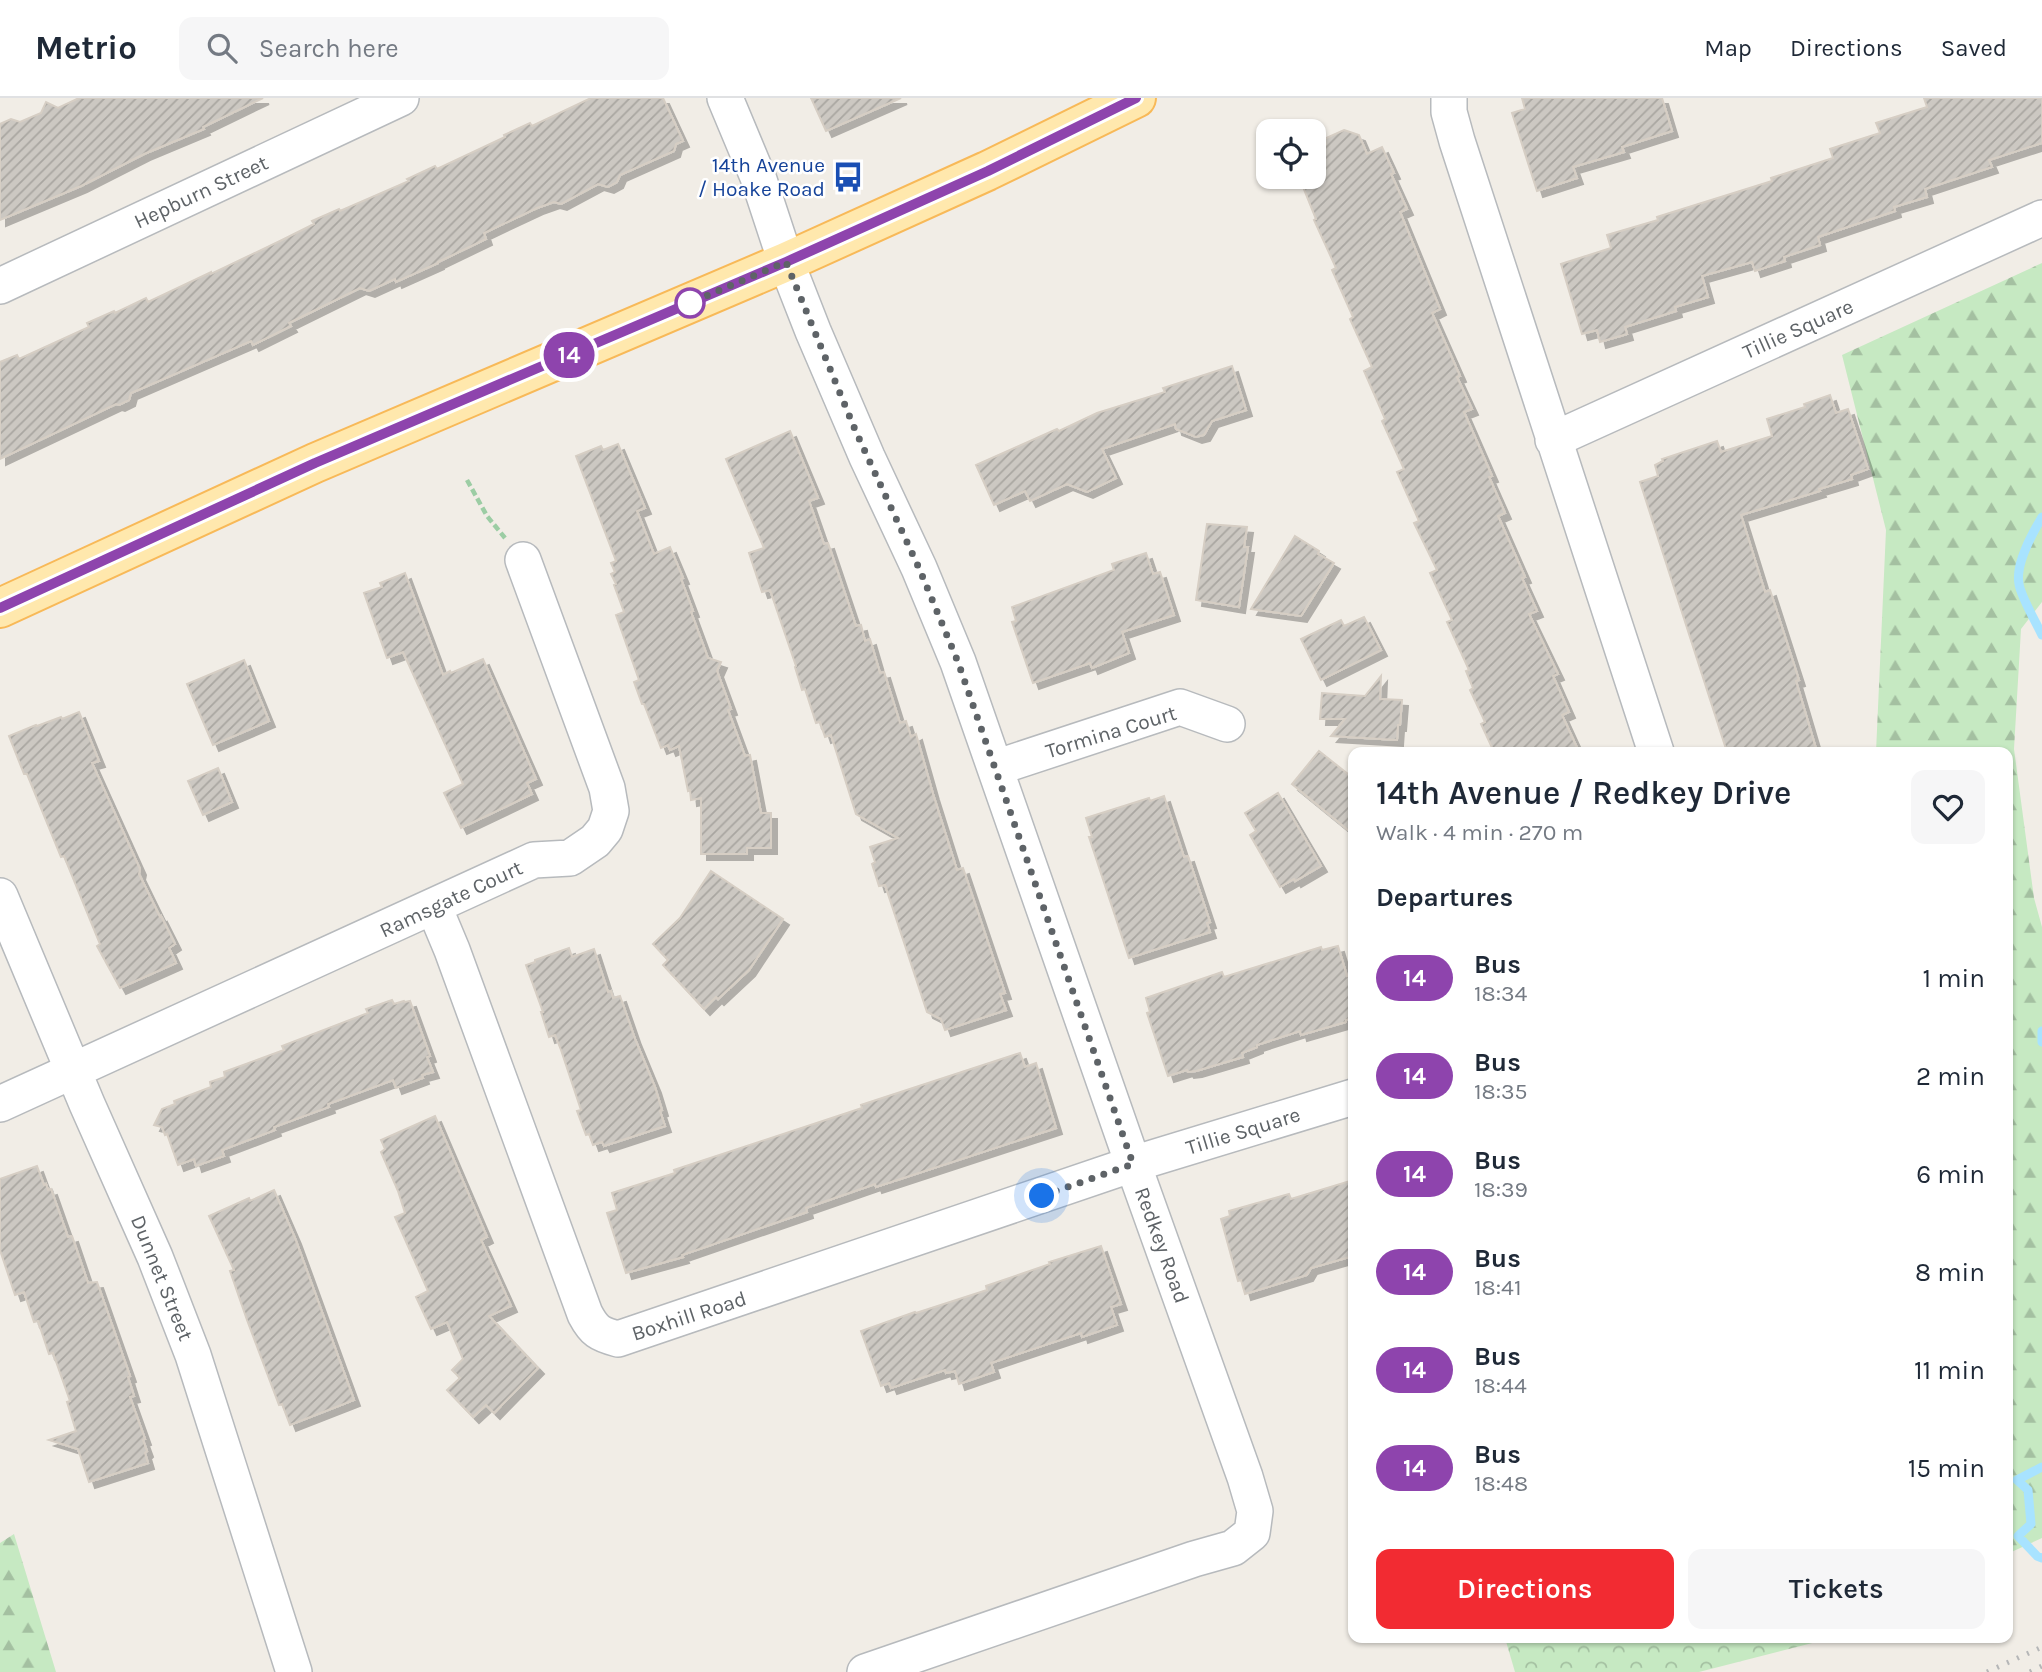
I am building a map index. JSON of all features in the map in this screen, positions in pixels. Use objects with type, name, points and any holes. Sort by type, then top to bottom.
[{"type":"main road","points":[[0,608],[315,463],[786,262],[988,171],[1136,98]]},
{"type":"street","name":"Hepburn Street","points":[[0,286],[401,98]]},
{"type":"street","name":"Redkey Road","points":[[725,98],[758,177],[786,262],[851,419],[919,568],[958,662],[1255,1511],[1252,1533],[1233,1548],[864,1672]]},
{"type":"street","points":[[1449,98],[1449,111],[1457,141],[1654,747]]},
{"type":"street","name":"Tillie Square","points":[[1553,440],[2042,218]]},
{"type":"street","name":"Ramsgate Court","points":[[0,1104],[534,860],[570,858],[595,841],[605,829],[611,811],[607,788],[523,561]]},
{"type":"street","name":"Tormina Court","points":[[995,768],[1180,707],[1227,724]]},
{"type":"street","name":"Dunnet Street","points":[[0,896],[72,1070],[155,1257],[193,1355],[294,1672]]},
{"type":"street","name":"Boxhill Road","points":[[434,907],[585,1314],[591,1326],[601,1334],[618,1339],[641,1333],[1133,1164]]},
{"type":"street","name":"Tillie Square","points":[[1133,1164],[1348,1099]]},
{"type":"path","points":[[467,480],[487,516],[523,561]]},
{"type":"green space","points":[[2042,263],[2042,602],[2021,629],[2014,749],[2034,898],[2042,927],[2042,1538],[2013,1551],[2013,747],[1876,747],[1886,530],[1842,355]]},
{"type":"green space","points":[[14,1534],[56,1672],[0,1672],[0,1543]]},
{"type":"green space","points":[[1506,1643],[1812,1643],[1699,1672],[1515,1672]]},
{"type":"building","points":[[79,98],[263,98],[203,127],[204,129],[0,220],[0,124],[11,119],[20,122],[41,113],[46,102],[58,108]]},
{"type":"building","points":[[591,98],[663,98],[683,141],[676,144],[674,151],[620,175],[617,182],[608,187],[598,184],[561,204],[554,202],[537,208],[484,233],[486,239],[438,263],[369,291],[360,288],[289,323],[291,326],[253,345],[251,341],[131,393],[129,400],[0,459],[0,362],[17,355],[19,359],[89,327],[87,323],[114,311],[115,313],[146,298],[148,302],[211,274],[314,224],[312,221],[409,181],[407,179],[435,166],[437,169],[530,123],[532,126]]},
{"type":"building","points":[[811,98],[901,98],[826,131]]},
{"type":"building","points":[[1522,98],[1662,98],[1672,131],[1622,147],[1624,152],[1573,167],[1577,178],[1537,191],[1512,113],[1525,109]]},
{"type":"building","points":[[1924,98],[2042,98],[2042,143],[1989,160],[1992,167],[1925,189],[1927,197],[1894,207],[1895,211],[1818,237],[1820,245],[1784,257],[1785,261],[1755,271],[1752,262],[1702,276],[1708,297],[1675,307],[1676,311],[1625,327],[1627,334],[1600,342],[1597,330],[1582,334],[1561,264],[1611,248],[1607,235],[1658,220],[1657,217],[1772,181],[1771,178],[1833,158],[1830,149],[1880,133],[1876,123],[1927,107]]},
{"type":"building","points":[[1344,130],[1359,135],[1367,154],[1382,147],[1407,209],[1400,212],[1440,309],[1432,313],[1472,409],[1464,412],[1505,513],[1498,516],[1537,611],[1529,614],[1558,674],[1553,676],[1569,712],[1562,715],[1577,747],[1492,747],[1481,724],[1485,722],[1470,690],[1473,688],[1466,671],[1469,670],[1447,622],[1452,620],[1430,573],[1437,570],[1414,523],[1419,521],[1397,472],[1404,469],[1382,421],[1385,419],[1364,371],[1372,367],[1350,319],[1353,317],[1332,270],[1336,268],[1314,220],[1316,219],[1304,189],[1326,189],[1326,138]]},
{"type":"building","points":[[1232,366],[1246,410],[1212,421],[1204,435],[1196,437],[1176,429],[1175,424],[1102,449],[1116,478],[1087,492],[1067,484],[1030,501],[1025,491],[994,505],[976,465],[1097,413],[1165,392],[1163,388]]},
{"type":"building","points":[[1830,395],[1836,413],[1848,409],[1868,469],[1851,475],[1852,479],[1819,489],[1820,491],[1741,515],[1765,592],[1770,590],[1799,680],[1796,681],[1816,747],[1725,747],[1640,482],[1658,476],[1655,465],[1663,461],[1662,459],[1717,441],[1721,452],[1772,436],[1767,419],[1805,407],[1804,404]]},
{"type":"building","points":[[790,431],[818,498],[809,501],[824,544],[828,543],[856,626],[861,625],[865,641],[870,639],[900,723],[906,721],[911,737],[916,734],[957,870],[963,868],[1005,993],[1000,994],[1006,1010],[945,1030],[941,1019],[927,1012],[885,885],[879,886],[872,864],[875,862],[870,847],[898,838],[856,814],[831,735],[825,737],[820,722],[816,723],[805,689],[802,690],[770,590],[762,592],[749,553],[764,548],[726,459]]},
{"type":"building","points":[[618,444],[645,508],[637,511],[654,554],[670,547],[683,578],[681,579],[693,611],[691,612],[708,658],[721,662],[717,671],[745,756],[750,755],[761,813],[771,813],[771,848],[747,848],[747,854],[701,854],[701,798],[691,800],[679,746],[670,750],[668,745],[661,748],[642,704],[634,682],[639,680],[616,615],[624,612],[611,574],[615,572],[611,563],[616,561],[576,456],[601,446],[603,450]]},
{"type":"building","points":[[1207,524],[1247,527],[1244,547],[1248,547],[1239,607],[1196,600]]},
{"type":"building","points":[[1295,536],[1334,563],[1301,616],[1251,609]]},
{"type":"building","points":[[1146,553],[1153,574],[1160,572],[1174,615],[1122,632],[1129,653],[1092,668],[1090,663],[1033,683],[1012,622],[1016,621],[1012,607],[1114,570],[1112,564]]},
{"type":"building","points":[[405,573],[443,675],[483,659],[536,779],[527,783],[532,794],[461,828],[444,793],[463,784],[403,652],[387,658],[364,593],[382,587],[380,583]]},
{"type":"building","points":[[1364,617],[1381,650],[1321,680],[1301,639],[1341,620],[1344,626]]},
{"type":"building","points":[[244,660],[269,721],[213,745],[187,684]]},
{"type":"building","points":[[1381,676],[1380,699],[1402,700],[1397,740],[1331,736],[1345,719],[1320,719],[1322,693],[1365,696]]},
{"type":"building","points":[[79,712],[99,761],[92,763],[140,869],[139,874],[175,944],[169,948],[176,963],[120,988],[97,946],[100,944],[64,856],[61,857],[9,736]]},
{"type":"building","points":[[1319,751],[1348,774],[1348,830],[1292,784]]},
{"type":"building","points":[[218,768],[232,802],[203,815],[188,781]]},
{"type":"building","points":[[1278,793],[1321,866],[1280,887],[1250,835],[1256,831],[1245,813]]},
{"type":"building","points":[[1164,796],[1184,857],[1188,856],[1210,922],[1207,923],[1210,932],[1129,958],[1089,837],[1092,837],[1086,818],[1149,798],[1150,801]]},
{"type":"building","points":[[711,871],[783,919],[749,970],[704,1009],[663,965],[668,960],[653,944],[680,918]]},
{"type":"building","points":[[1338,946],[1348,976],[1346,1022],[1301,1035],[1300,1031],[1257,1045],[1242,1053],[1243,1057],[1168,1076],[1147,1013],[1150,1012],[1146,998],[1222,972],[1224,977],[1321,947],[1322,950]]},
{"type":"building","points":[[569,948],[572,957],[594,949],[608,992],[611,991],[613,998],[620,996],[655,1087],[665,1126],[604,1146],[602,1142],[593,1145],[589,1134],[586,1135],[577,1111],[581,1110],[561,1050],[555,1035],[549,1037],[526,965]]},
{"type":"building","points":[[392,1000],[394,1004],[410,1001],[433,1072],[396,1088],[393,1080],[328,1104],[329,1107],[222,1150],[224,1156],[196,1166],[194,1159],[178,1165],[167,1134],[165,1135],[162,1127],[154,1125],[162,1109],[175,1104],[174,1101],[211,1087],[210,1082],[225,1077],[224,1072],[284,1050],[282,1046],[368,1013],[366,1009]]},
{"type":"building","points":[[1020,1053],[1025,1067],[1036,1063],[1056,1128],[876,1187],[875,1184],[806,1208],[807,1212],[682,1255],[683,1257],[626,1273],[607,1213],[617,1210],[612,1193],[862,1108],[861,1105]]},
{"type":"building","points":[[435,1116],[487,1237],[481,1240],[511,1306],[489,1316],[538,1368],[494,1413],[486,1405],[473,1417],[447,1390],[460,1378],[452,1370],[463,1359],[447,1322],[431,1329],[416,1297],[428,1291],[395,1217],[405,1213],[381,1152],[385,1149],[381,1140]]},
{"type":"building","points":[[37,1166],[44,1185],[46,1184],[48,1190],[51,1189],[68,1237],[72,1236],[88,1283],[97,1282],[130,1376],[128,1377],[134,1396],[130,1397],[147,1451],[145,1453],[148,1463],[89,1482],[78,1449],[49,1440],[76,1431],[67,1402],[70,1401],[53,1353],[49,1354],[38,1321],[34,1322],[24,1292],[15,1295],[0,1250],[0,1179]]},
{"type":"building","points":[[1348,1182],[1348,1257],[1311,1268],[1307,1275],[1245,1294],[1241,1280],[1238,1281],[1221,1219],[1230,1216],[1229,1211],[1289,1194],[1291,1199]]},
{"type":"building","points":[[274,1190],[295,1238],[354,1400],[290,1425],[282,1404],[279,1405],[247,1320],[230,1271],[234,1270],[209,1216]]},
{"type":"building","points":[[1101,1246],[1121,1304],[1111,1307],[1117,1325],[1082,1337],[1081,1333],[991,1363],[994,1372],[959,1384],[955,1371],[946,1373],[945,1370],[891,1388],[889,1383],[881,1386],[861,1331],[987,1290],[986,1286]]},
{"type":"waterway","points":[[2042,517],[2025,549],[2018,576],[2023,596],[2042,635]]},
{"type":"waterway","points":[[2042,1031],[2042,1042]]},
{"type":"waterway","points":[[2042,1467],[2017,1480],[2028,1490],[2031,1524],[2018,1536],[2042,1558]]},
{"type":"railway","points":[[1987,1672],[2042,1647]]},
{"type":"railway","points":[[2030,1672],[2042,1666]]},
{"type":"bus line","name":"14","points":[[0,608],[315,463],[786,262],[988,171],[1136,98]]},
{"type":"place","name":"14th Avenue / Hoake Road","points":[[848,177]]},
{"type":"route","points":[[690,303],[687,304],[786,262],[856,432],[919,568],[958,662],[1133,1164],[1042,1196]]}]
